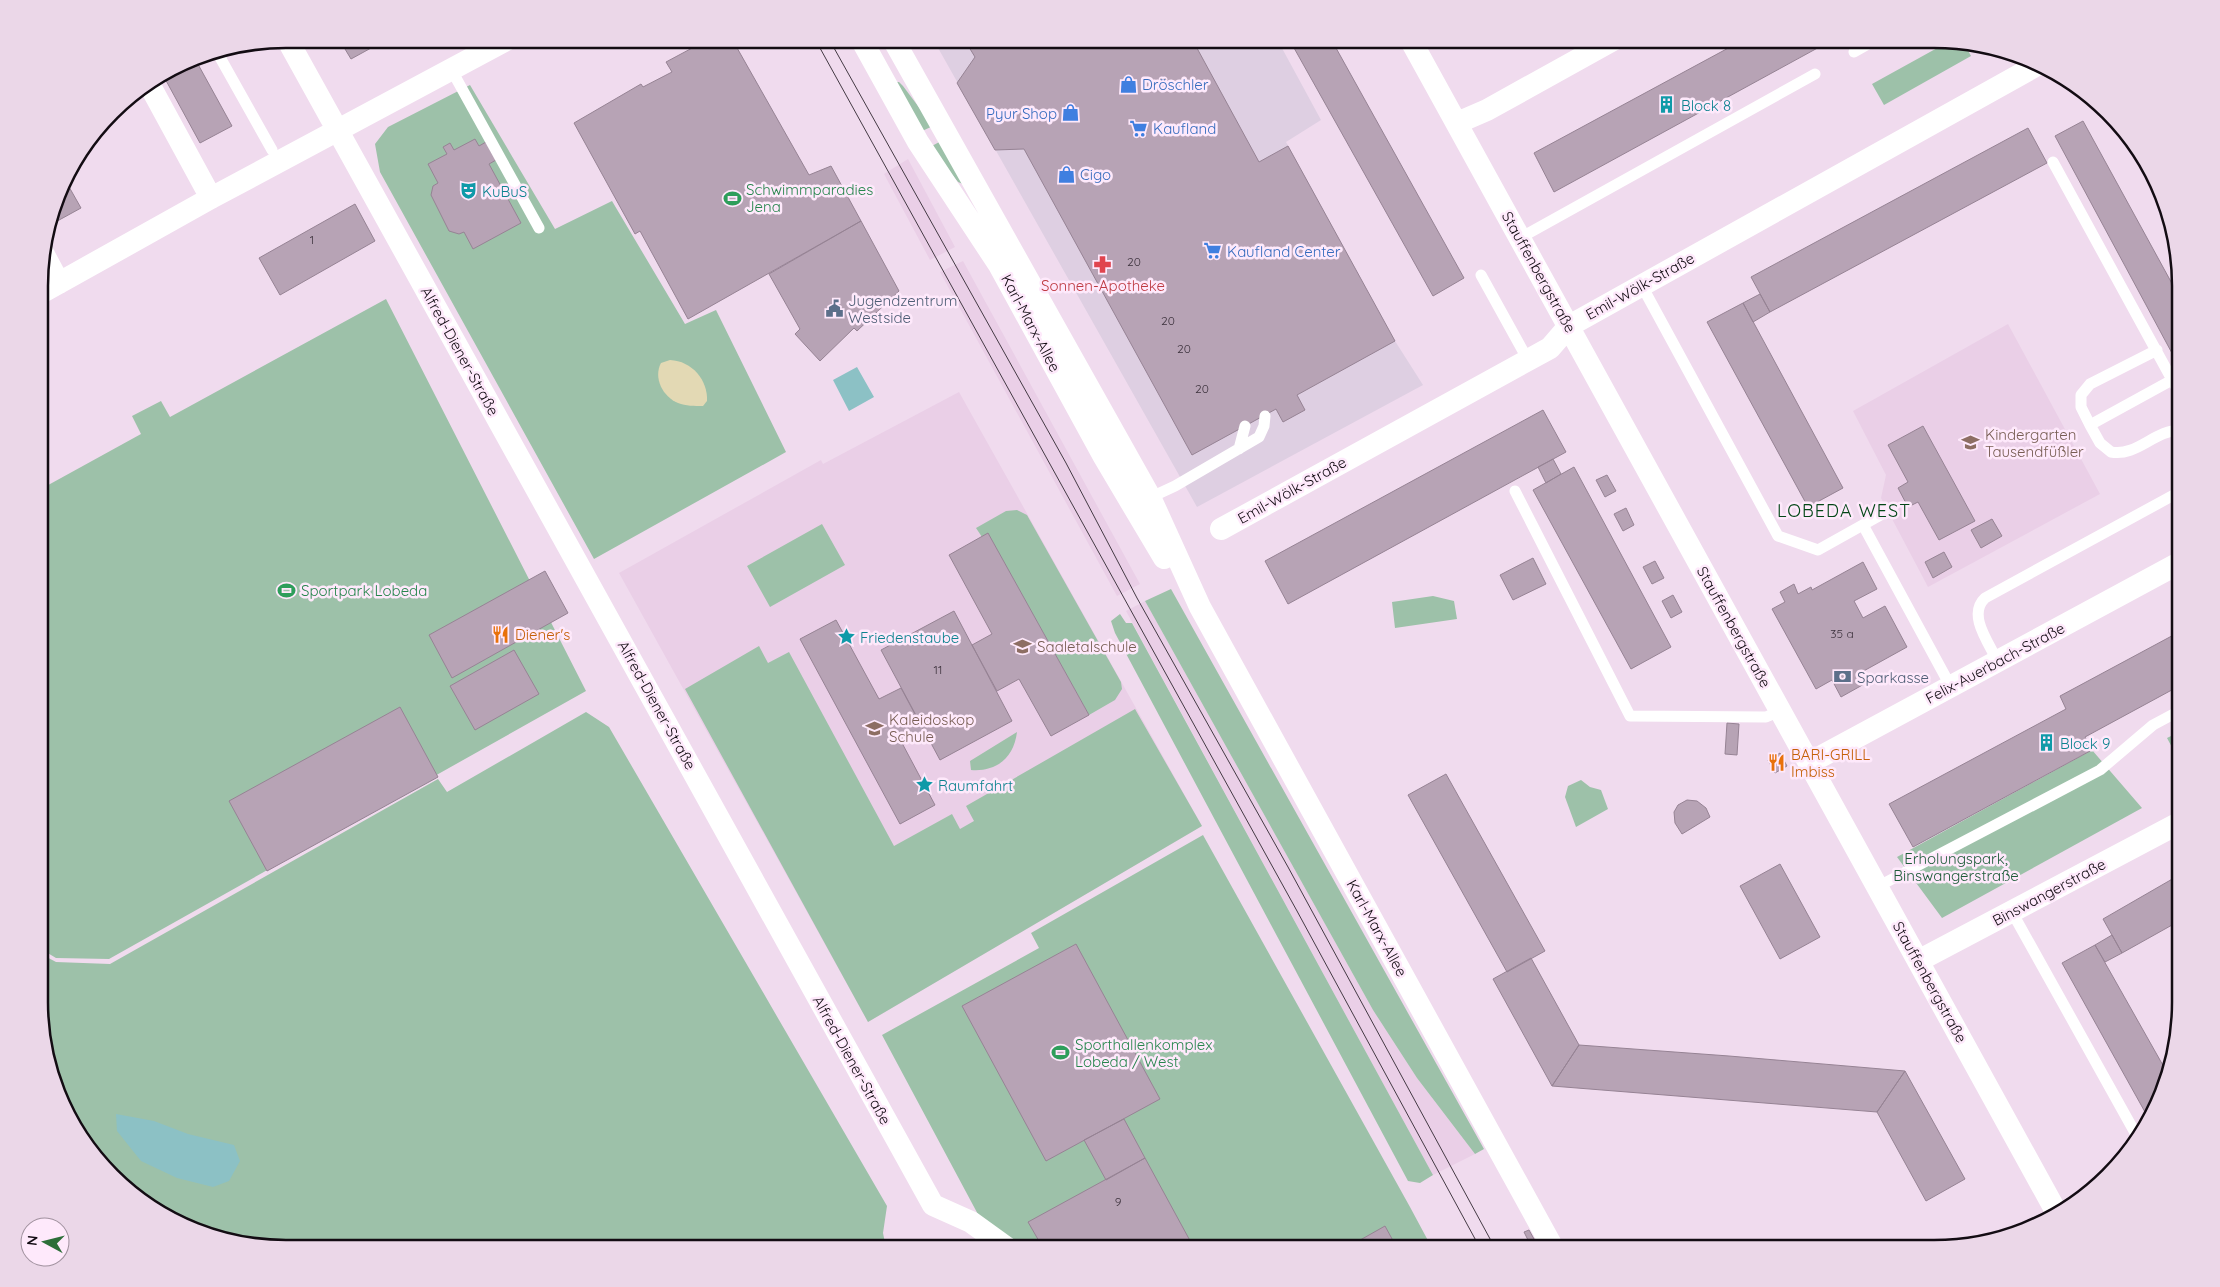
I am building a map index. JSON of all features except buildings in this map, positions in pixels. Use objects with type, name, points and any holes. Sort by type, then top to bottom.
[{"type":"street","name":"Alfred-Diener-Straße","points":[[292,48],[933,1205],[971,1222],[995,1240]]},
{"type":"street","points":[[50,288],[211,198],[451,69],[484,48]]},
{"type":"street","name":"Karl-Marx-Allee","points":[[866,48],[918,142],[999,265],[1141,501]]},
{"type":"street","name":"Karl-Marx-Allee","points":[[898,48],[1141,501],[1549,1240]]},
{"type":"street","name":"Stauffenbergstraße","points":[[1415,48],[2054,1207]]},
{"type":"street","points":[[1457,123],[1487,110],[1599,48]]},
{"type":"street","name":"Emil-Wölk-Straße","points":[[1221,529],[1550,348],[1569,326],[2031,68]]},
{"type":"street","points":[[152,89],[211,198]]},
{"type":"street","name":"Felix-Auerbach-Straße","points":[[1809,764],[2172,567]]},
{"type":"street","name":"Binswangerstraße","points":[[1918,961],[2172,827]]},
{"type":"lane","points":[[1854,52],[1861,48]]},
{"type":"lane","points":[[220,57],[272,150]]},
{"type":"lane","points":[[451,69],[539,228]]},
{"type":"lane","points":[[1520,238],[1815,74]]},
{"type":"lane","points":[[2053,162],[2172,380],[2090,425]]},
{"type":"lane","points":[[1481,275],[1528,360]]},
{"type":"lane","points":[[1642,286],[1778,536],[1818,550],[1886,512]]},
{"type":"lane","points":[[2157,350],[2090,384],[2080,401],[2100,443],[2111,452],[2118,454],[2130,452],[2166,432],[2172,431]]},
{"type":"lane","points":[[1141,501],[1259,437],[1264,426],[1264,416]]},
{"type":"lane","points":[[1239,449],[1246,426]]},
{"type":"lane","points":[[1515,491],[1630,716],[1766,717],[1780,711]]},
{"type":"lane","points":[[1998,662],[1977,616],[1979,604],[1985,598],[2172,496]]},
{"type":"lane","points":[[1863,524],[1951,687]]},
{"type":"lane","points":[[1877,887],[2100,770],[2153,725],[2172,715]]},
{"type":"lane","points":[[2012,912],[2134,1131]]},
{"type":"shaded area","name":"Kaufland Center","points":[[938,48],[1282,48],[1321,120],[1286,142],[1395,341],[1423,385],[1197,507]]},
{"type":"shaded area","points":[[908,159],[955,247],[930,260],[884,174]]},
{"type":"shaded area","points":[[963,261],[1140,584],[1117,596],[940,272]]},
{"type":"shaded area","name":"Kindergarten Tausendfüßler","points":[[2008,324],[2100,494],[1928,587],[1881,498],[1886,475],[1853,411]]},
{"type":"shaded area","points":[[857,367],[874,397],[849,411],[833,380]]},
{"type":"shaded area","points":[[959,392],[1202,826],[868,1022],[619,573],[821,460],[823,464]]},
{"type":"shaded area","points":[[1145,601],[1373,1010],[1417,1078],[1475,1154],[1433,1175],[1126,611]]},
{"type":"shaded area","points":[[116,1114],[154,1121],[188,1134],[234,1145],[240,1161],[229,1181],[213,1187],[177,1178],[141,1161],[117,1131]]},
{"type":"green space","points":[[1937,48],[1968,50],[1971,56],[1884,105],[1872,84]]},
{"type":"green space","points":[[895,82],[899,82],[903,86],[933,126],[920,132]]},
{"type":"green space","points":[[470,85],[555,229],[612,201],[685,324],[716,310],[786,452],[594,559],[380,172],[375,144],[388,127]]},
{"type":"green space","points":[[943,140],[963,184],[958,182],[930,147]]},
{"type":"green space","name":"Sportpark Lobeda","points":[[386,299],[586,691],[109,959],[56,958],[48,953],[48,485],[141,434],[132,416],[161,401],[170,417]]},
{"type":"green space","points":[[1017,510],[1027,515],[1121,682],[1122,689],[1115,700],[1089,715],[988,534],[982,537],[976,528],[1006,511]]},
{"type":"green space","points":[[822,524],[845,565],[770,607],[747,566]]},
{"type":"green space","points":[[1171,589],[1484,1149],[1475,1154],[1417,1078],[1373,1010],[1145,601]]},
{"type":"green space","points":[[1433,596],[1454,601],[1457,619],[1395,628],[1392,602]]},
{"type":"green space","points":[[1120,614],[1126,623],[1132,623],[1433,1175],[1420,1183],[1408,1181],[1115,633],[1111,621]]},
{"type":"green space","points":[[759,646],[768,663],[789,652],[894,846],[952,814],[960,829],[974,821],[966,806],[1135,709],[1202,826],[868,1022],[685,689]]},
{"type":"green space","points":[[586,712],[609,727],[887,1206],[883,1233],[884,1240],[270,1239],[239,1235],[209,1227],[180,1215],[153,1199],[117,1170],[79,1120],[60,1078],[52,1048],[48,1017],[48,958],[56,962],[110,964],[438,779],[447,792]]},
{"type":"green space","points":[[1017,732],[1012,749],[1002,762],[988,769],[971,770],[970,761]]},
{"type":"green space","points":[[2172,736],[2172,747],[2167,738]]},
{"type":"green space","name":"Erholungspark, Binswangerstraße","points":[[2092,750],[2142,808],[1942,918],[1897,857]]},
{"type":"green space","points":[[1581,780],[1590,787],[1601,790],[1608,809],[1576,827],[1565,797],[1568,786]]},
{"type":"green space","points":[[1203,835],[1428,1240],[992,1240],[882,1035],[1039,948],[1031,933]]},
{"type":"sand","points":[[670,360],[678,361],[692,368],[702,379],[707,393],[707,401],[703,406],[678,403],[664,392],[659,381],[659,369],[661,363]]},
{"type":"tram line","points":[[820,48],[1297,911],[1476,1240]]},
{"type":"tram line","points":[[834,48],[1066,463],[1137,598],[1288,867],[1491,1240]]},
{"type":"place","name":"Dröschler","points":[[1128,84]]},
{"type":"place","name":"Block 8","points":[[1667,105]]},
{"type":"place","name":"Pyur Shop","points":[[1071,113]]},
{"type":"place","name":"Kaufland","points":[[1139,128]]},
{"type":"place","name":"Cigo","points":[[1066,174]]},
{"type":"place","name":"KuBuS","points":[[468,191]]},
{"type":"place","name":"Schwimmparadies Jena","points":[[732,198]]},
{"type":"place","name":"Kaufland Center","points":[[1213,251]]},
{"type":"place","name":"Sonnen-Apotheke","points":[[1103,264]]},
{"type":"place","name":"Jugendzentrum Westside","points":[[834,309]]},
{"type":"place","name":"Kindergarten Tausendfüßler","points":[[1971,443]]},
{"type":"place","name":"Sportpark Lobeda","points":[[287,590]]},
{"type":"place","name":"Diener's","points":[[501,634]]},
{"type":"place","name":"Friedenstaube","points":[[846,637]]},
{"type":"place","name":"Saaletalschule","points":[[1023,646]]},
{"type":"place","name":"Sparkasse","points":[[1843,677]]},
{"type":"place","name":"Kaleidoskop Schule","points":[[875,728]]},
{"type":"place","name":"Block 9","points":[[2046,743]]},
{"type":"place","name":"BARI-GRILL Imbiss","points":[[1777,763]]},
{"type":"place","name":"Raumfahrt","points":[[924,785]]},
{"type":"place","name":"Sporthallenkomplex Lobeda / West","points":[[1061,1053]]},
{"type":"district","name":"LOBEDA WEST","points":[[1844,510]]}]
